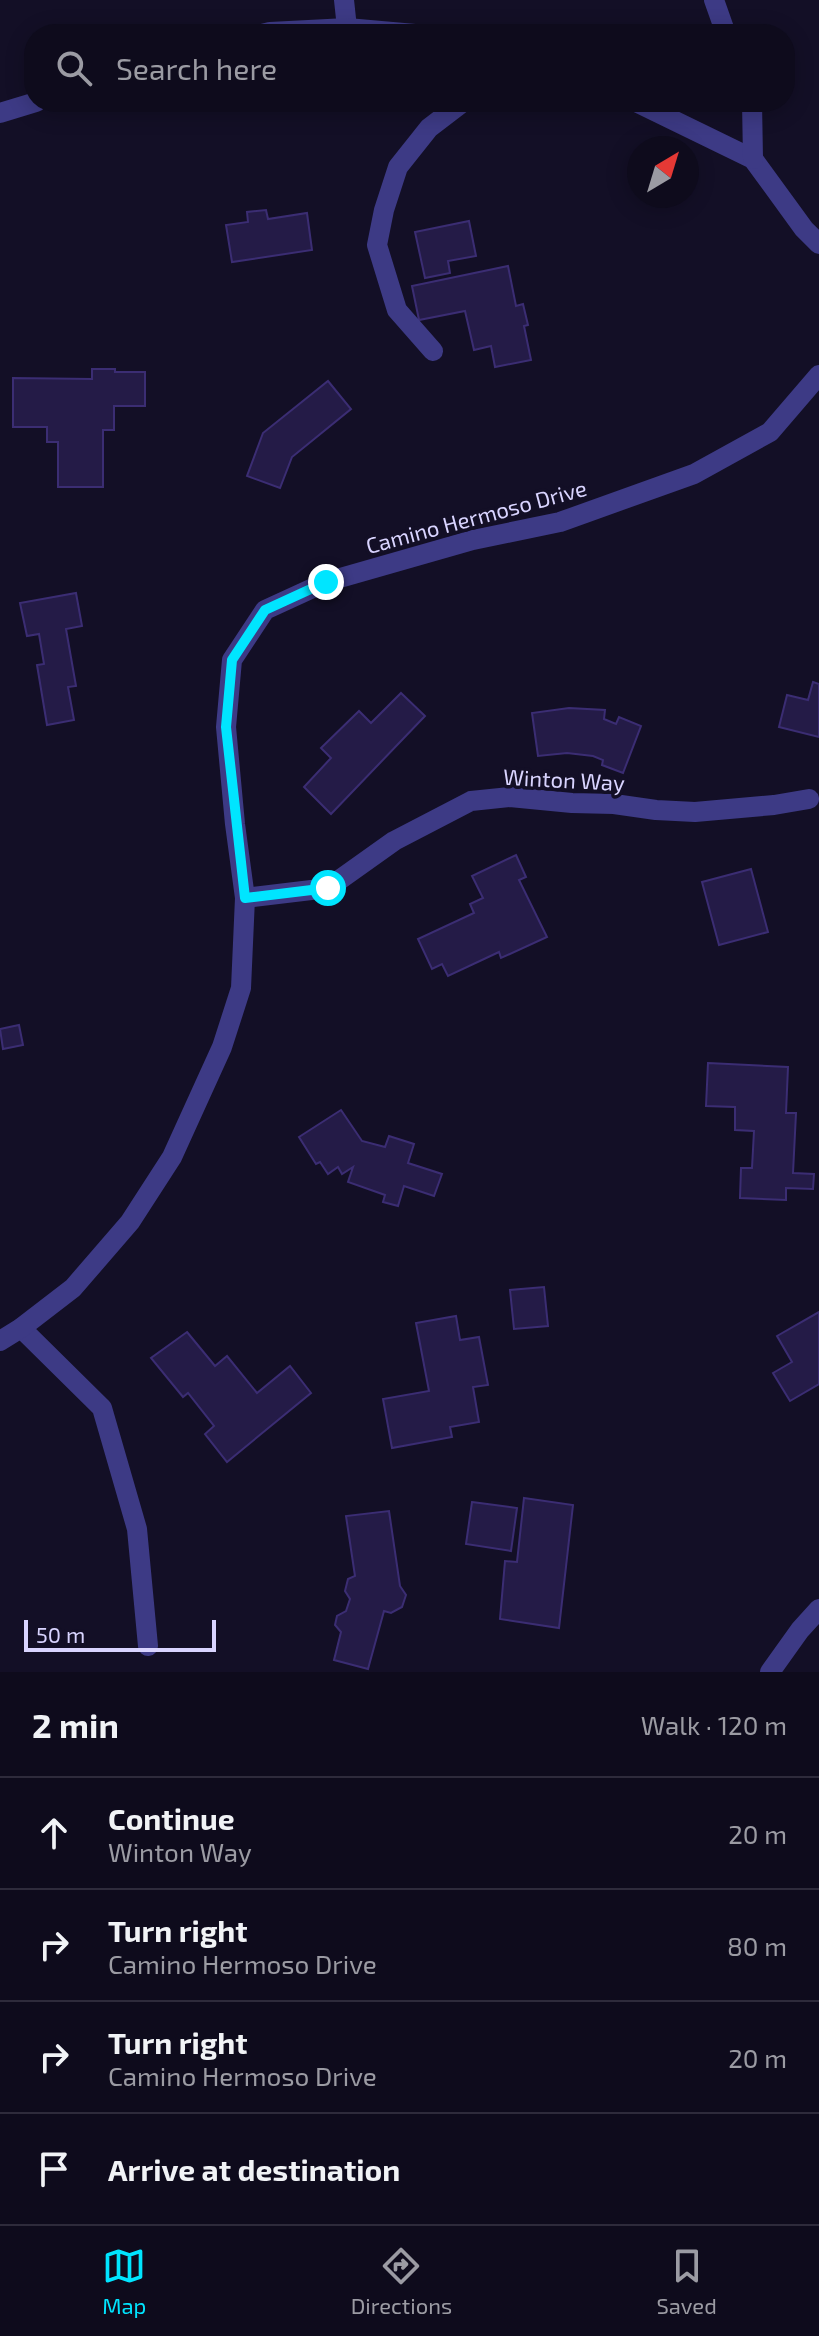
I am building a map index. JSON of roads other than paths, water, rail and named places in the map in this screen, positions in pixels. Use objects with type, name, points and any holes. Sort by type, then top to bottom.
[{"type":"street","points":[[344,0],[347,24]]},
{"type":"street","points":[[714,0],[722,24]]},
{"type":"street","points":[[0,113],[24,106]]},
{"type":"street","points":[[433,351],[397,310],[377,245],[398,167],[429,128],[450,112]]},
{"type":"street","points":[[657,112],[753,159],[804,229],[819,244]]},
{"type":"street","points":[[752,112],[753,159]]},
{"type":"street","name":"Camino Hermoso Drive","points":[[0,1341],[80,1280],[130,1222],[172,1157],[222,1047],[241,988],[245,898],[226,727],[232,660],[265,610],[326,582],[473,540],[560,522],[694,474],[770,432],[819,375]]},
{"type":"street","name":"Winton Way","points":[[245,898],[328,888],[394,841],[471,801],[510,797],[695,812],[809,799]]},
{"type":"street","points":[[21,1328],[102,1408],[137,1529],[148,1646]]},
{"type":"street","points":[[770,1672],[819,1609]]}]
